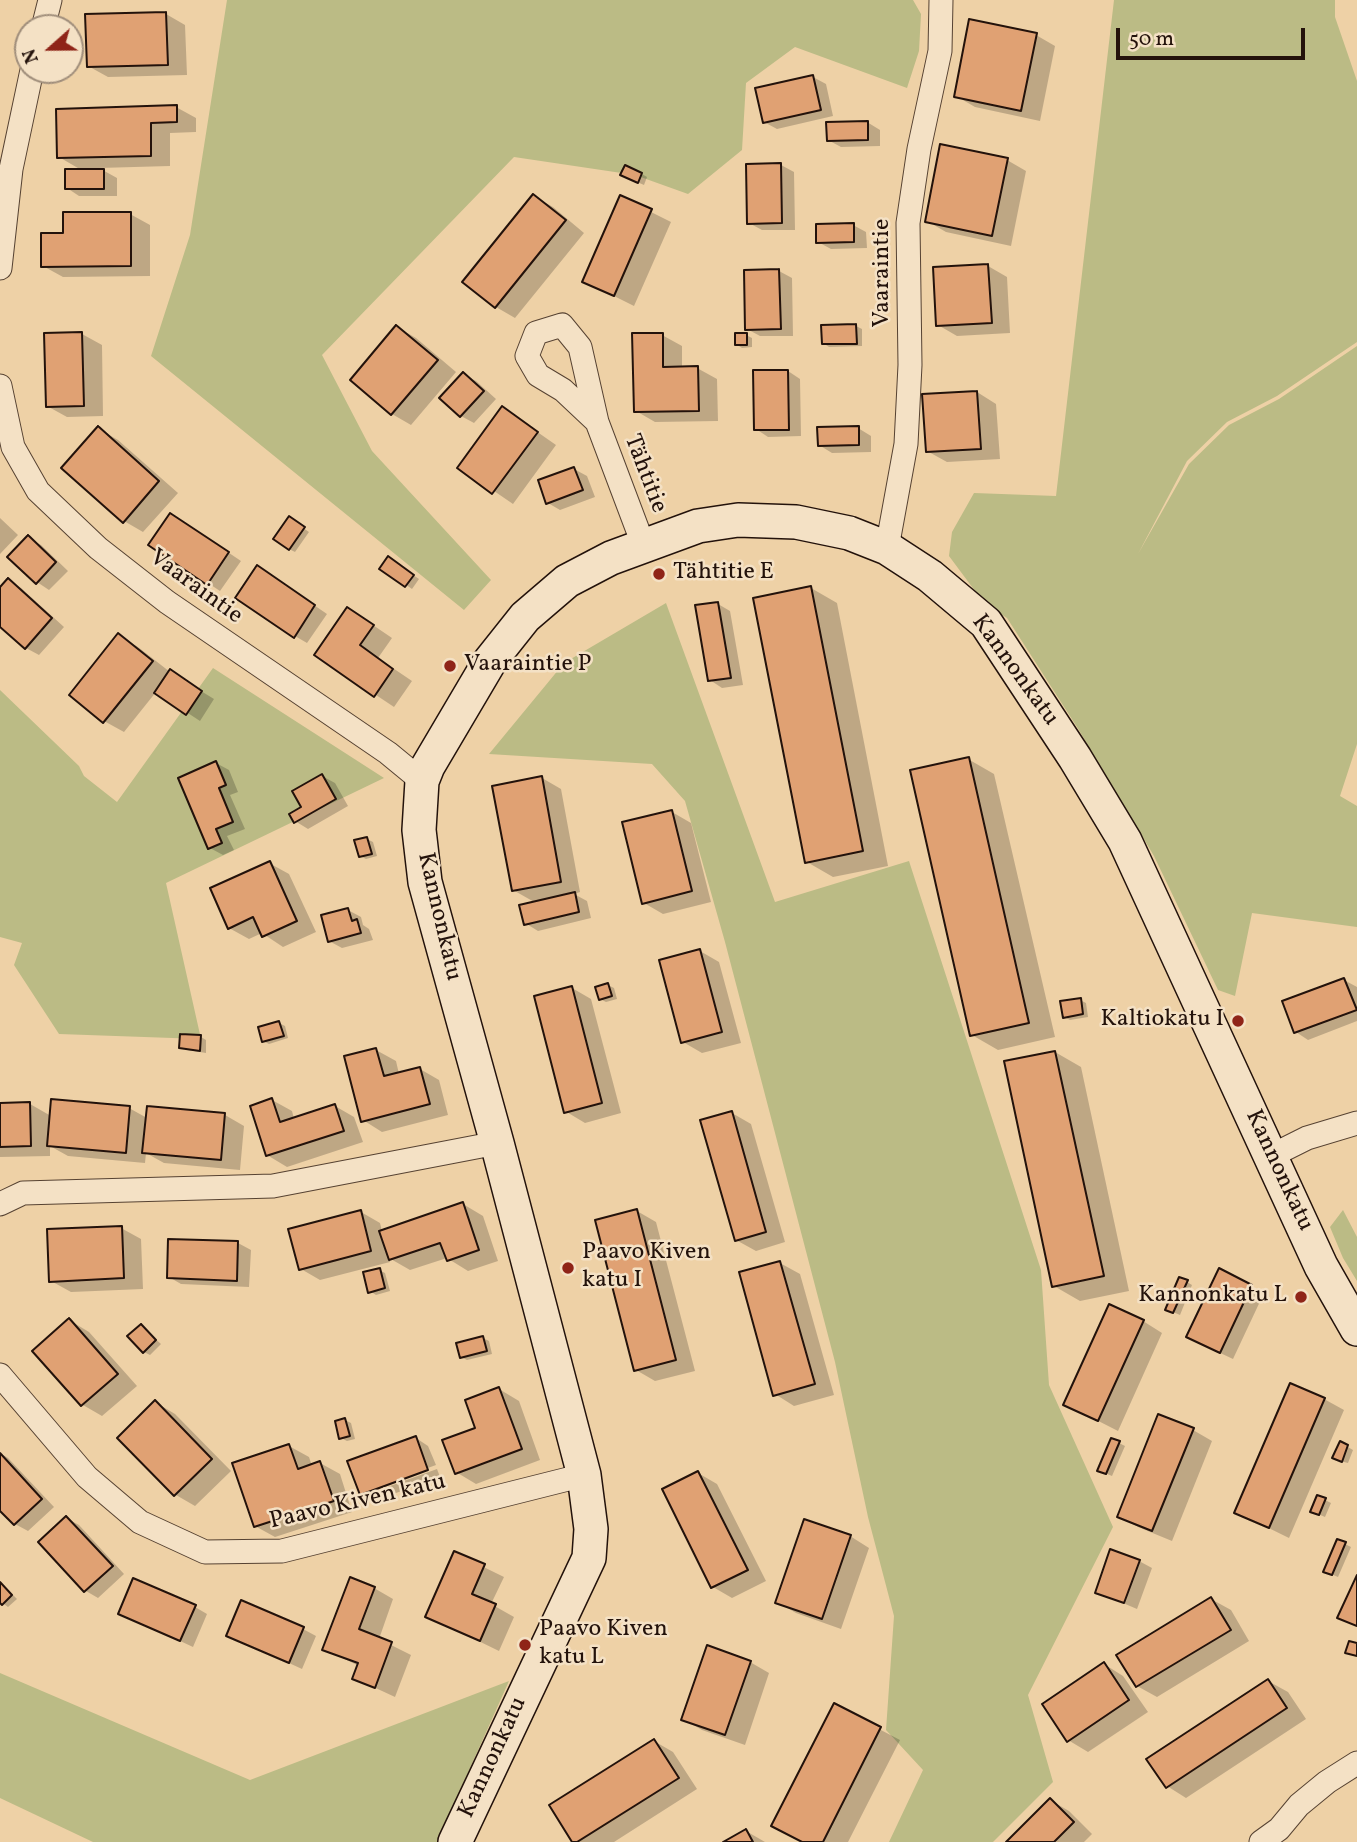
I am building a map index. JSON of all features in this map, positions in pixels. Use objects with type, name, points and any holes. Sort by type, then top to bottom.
[{"type":"street","name":"Vaaraintie","points":[[887,548],[906,444],[910,365],[908,223],[919,149],[940,51],[941,0]]},
{"type":"street","points":[[0,268],[10,169],[29,84]]},
{"type":"street","name":"Vaaraintie","points":[[0,386],[13,447],[38,491],[98,548],[167,602],[388,753],[422,780]]},
{"type":"street","name":"Tähtitie","points":[[597,422],[643,544]]},
{"type":"street","name":"Kannonkatu","points":[[455,1842],[589,1558],[591,1529],[584,1475],[425,882],[419,830],[422,780],[490,661],[525,617],[566,582],[643,544],[698,526],[738,520],[796,522],[849,533],[887,548],[930,576],[986,623],[1125,841],[1197,992],[1321,1266],[1357,1329]]},
{"type":"street","points":[[1270,1156],[1307,1138],[1357,1123]]},
{"type":"street","points":[[0,1203],[23,1193],[273,1186],[497,1143]]},
{"type":"street","name":"Paavo Kiven katu","points":[[0,1375],[87,1477],[140,1521],[205,1552],[282,1551],[584,1475]]},
{"type":"street","points":[[1261,1842],[1279,1829],[1299,1805],[1327,1782],[1357,1763]]},
{"type":"green space","points":[[227,0],[913,0],[921,14],[919,51],[907,88],[795,47],[746,83],[742,150],[688,194],[635,175],[514,157],[322,355],[372,451],[491,580],[464,610],[151,356],[190,235]]},
{"type":"green space","points":[[1114,0],[1335,0],[1335,17],[1357,81],[1357,342],[1277,396],[1227,422],[1187,461],[1138,554],[1189,464],[1229,425],[1279,399],[1357,346],[1357,744],[1340,796],[1357,806],[1357,927],[1252,913],[1235,996],[1218,990],[1154,856],[1077,727],[1007,618],[984,603],[949,556],[952,532],[974,493],[1056,496]]},
{"type":"green space","points":[[666,603],[775,902],[909,861],[1041,1270],[1049,1385],[1113,1527],[1028,1695],[1053,1782],[993,1842],[889,1842],[923,1770],[886,1730],[894,1616],[868,1517],[835,1362],[725,942],[685,801],[652,764],[489,754],[564,663]]},
{"type":"green space","points":[[213,668],[384,778],[166,883],[201,1039],[59,1034],[14,965],[22,943],[0,937],[0,690],[79,766],[84,776],[117,802]]},
{"type":"green space","points":[[1343,1210],[1357,1237],[1357,1281],[1343,1258],[1330,1227]]},
{"type":"green space","points":[[0,1673],[250,1780],[509,1681],[437,1842],[93,1842],[0,1798]]},
{"type":"building","points":[[166,12],[168,65],[87,67],[85,14]]},
{"type":"building","points":[[969,19],[1037,33],[1021,111],[954,97]]},
{"type":"building","points":[[813,75],[821,110],[763,123],[755,88]]},
{"type":"building","points":[[177,105],[177,122],[151,123],[151,156],[57,158],[56,109]]},
{"type":"building","points":[[868,121],[868,140],[827,141],[826,122]]},
{"type":"building","points":[[940,144],[1008,158],[992,236],[925,222]]},
{"type":"building","points":[[781,163],[782,223],[747,224],[746,164]]},
{"type":"building","points":[[625,165],[642,173],[638,183],[620,175]]},
{"type":"building","points":[[65,169],[104,169],[104,189],[65,189]]},
{"type":"building","points":[[533,194],[566,220],[495,308],[462,282]]},
{"type":"building","points":[[620,195],[652,209],[614,296],[582,282]]},
{"type":"building","points":[[63,212],[131,212],[131,266],[41,267],[41,233],[63,233]]},
{"type":"building","points":[[854,223],[854,242],[816,243],[816,224]]},
{"type":"building","points":[[988,264],[992,323],[936,326],[933,267]]},
{"type":"building","points":[[779,269],[781,329],[745,330],[744,270]]},
{"type":"building","points":[[856,324],[857,344],[822,344],[821,325]]},
{"type":"building","points":[[396,325],[438,360],[391,415],[350,380]]},
{"type":"building","points":[[82,332],[84,406],[46,407],[44,333]]},
{"type":"building","points":[[632,333],[663,333],[663,367],[698,366],[699,411],[634,412]]},
{"type":"building","points":[[735,333],[747,333],[747,345],[735,345]]},
{"type":"building","points":[[753,370],[788,370],[789,430],[754,430]]},
{"type":"building","points":[[463,372],[484,391],[460,417],[439,398]]},
{"type":"building","points":[[977,391],[981,449],[926,452],[922,394]]},
{"type":"building","points":[[502,406],[538,432],[492,494],[457,468]]},
{"type":"building","points":[[98,426],[159,481],[123,523],[61,468]]},
{"type":"building","points":[[859,426],[859,445],[818,446],[817,427]]},
{"type":"building","points":[[574,467],[583,490],[546,504],[538,480]]},
{"type":"building","points":[[170,513],[229,552],[207,585],[148,545]]},
{"type":"building","points":[[289,516],[305,527],[289,550],[273,539]]},
{"type":"building","points":[[28,535],[56,562],[36,584],[7,557]]},
{"type":"building","points":[[388,556],[414,575],[405,587],[379,569]]},
{"type":"building","points":[[257,565],[315,605],[294,638],[235,598]]},
{"type":"building","points":[[8,578],[52,618],[25,649],[0,627],[0,587]]},
{"type":"building","points":[[811,586],[863,851],[805,863],[753,598]]},
{"type":"building","points":[[718,602],[731,678],[708,681],[695,605]]},
{"type":"building","points":[[347,607],[374,625],[360,645],[393,669],[374,697],[314,655]]},
{"type":"building","points":[[118,633],[153,661],[103,723],[69,695]]},
{"type":"building","points":[[170,669],[202,691],[186,715],[154,693]]},
{"type":"building","points":[[969,757],[1029,1023],[970,1036],[910,770]]},
{"type":"building","points":[[216,761],[226,785],[219,788],[233,822],[216,829],[222,843],[208,849],[178,778]]},
{"type":"building","points":[[322,774],[336,799],[294,823],[289,814],[301,807],[292,791]]},
{"type":"building","points":[[542,776],[561,882],[512,891],[492,786]]},
{"type":"building","points":[[672,810],[692,891],[642,904],[622,822]]},
{"type":"building","points":[[367,837],[372,854],[359,857],[354,840]]},
{"type":"building","points":[[270,861],[297,921],[262,937],[253,917],[228,929],[210,888]]},
{"type":"building","points":[[575,892],[579,912],[524,925],[519,905]]},
{"type":"building","points":[[348,908],[352,921],[357,919],[361,933],[328,942],[321,915]]},
{"type":"building","points":[[700,949],[722,1032],[681,1043],[659,960]]},
{"type":"building","points":[[1344,978],[1357,1010],[1294,1033],[1282,1001]]},
{"type":"building","points":[[608,983],[612,996],[599,1000],[595,987]]},
{"type":"building","points":[[572,986],[602,1103],[564,1113],[534,996]]},
{"type":"building","points":[[1081,998],[1083,1014],[1063,1018],[1060,1001]]},
{"type":"building","points":[[279,1021],[284,1036],[262,1042],[258,1027]]},
{"type":"building","points":[[180,1034],[201,1035],[200,1051],[179,1048]]},
{"type":"building","points":[[376,1048],[384,1076],[420,1067],[430,1104],[361,1122],[344,1056]]},
{"type":"building","points":[[1055,1051],[1104,1276],[1052,1287],[1004,1061]]},
{"type":"building","points":[[272,1098],[280,1122],[335,1104],[344,1131],[266,1156],[250,1106]]},
{"type":"building","points":[[51,1099],[130,1106],[126,1153],[47,1146]]},
{"type":"building","points":[[30,1102],[31,1146],[0,1147],[0,1103]]},
{"type":"building","points":[[147,1106],[225,1113],[221,1160],[142,1153]]},
{"type":"building","points":[[732,1111],[766,1232],[735,1241],[700,1120]]},
{"type":"building","points":[[463,1202],[479,1250],[447,1261],[440,1243],[389,1260],[379,1231]]},
{"type":"building","points":[[637,1209],[676,1360],[634,1371],[595,1220]]},
{"type":"building","points":[[361,1210],[371,1251],[299,1270],[288,1229]]},
{"type":"building","points":[[122,1226],[124,1278],[49,1282],[47,1229]]},
{"type":"building","points":[[168,1239],[238,1241],[237,1281],[167,1278]]},
{"type":"building","points":[[780,1261],[815,1384],[773,1396],[739,1272]]},
{"type":"building","points":[[380,1268],[385,1288],[368,1293],[363,1272]]},
{"type":"building","points":[[1219,1268],[1252,1285],[1220,1353],[1186,1337]]},
{"type":"building","points":[[1179,1277],[1188,1280],[1173,1313],[1165,1310]]},
{"type":"building","points":[[1109,1304],[1144,1320],[1098,1421],[1063,1405]]},
{"type":"building","points":[[69,1318],[118,1374],[81,1406],[32,1351]]},
{"type":"building","points":[[141,1324],[156,1340],[143,1353],[127,1336]]},
{"type":"building","points":[[483,1336],[487,1351],[460,1358],[456,1343]]},
{"type":"building","points":[[1290,1383],[1325,1398],[1269,1528],[1234,1513]]},
{"type":"building","points":[[499,1387],[522,1449],[455,1474],[442,1440],[475,1428],[465,1400]]},
{"type":"building","points":[[155,1400],[212,1459],[174,1496],[117,1438]]},
{"type":"building","points":[[1158,1414],[1194,1428],[1152,1531],[1117,1517]]},
{"type":"building","points":[[345,1418],[350,1436],[339,1439],[335,1421]]},
{"type":"building","points":[[416,1436],[428,1470],[360,1495],[347,1461]]},
{"type":"building","points":[[1111,1438],[1120,1441],[1106,1474],[1097,1471]]},
{"type":"building","points":[[1340,1441],[1348,1445],[1342,1462],[1332,1458]]},
{"type":"building","points":[[289,1444],[298,1469],[320,1461],[334,1501],[254,1527],[232,1463]]},
{"type":"building","points":[[0,1453],[42,1499],[14,1525],[0,1511]]},
{"type":"building","points":[[698,1471],[748,1570],[711,1588],[662,1489]]},
{"type":"building","points":[[1317,1495],[1326,1498],[1319,1515],[1310,1512]]},
{"type":"building","points":[[66,1516],[113,1566],[84,1592],[38,1542]]},
{"type":"building","points":[[804,1519],[851,1535],[822,1619],[775,1603]]},
{"type":"building","points":[[1337,1539],[1346,1542],[1332,1575],[1323,1572]]},
{"type":"building","points":[[1110,1549],[1140,1560],[1124,1603],[1095,1593]]},
{"type":"building","points":[[454,1551],[485,1564],[472,1594],[496,1604],[480,1641],[425,1617]]},
{"type":"building","points":[[1357,1575],[1357,1626],[1337,1618]]},
{"type":"building","points":[[350,1577],[375,1587],[359,1629],[392,1642],[375,1688],[352,1679],[358,1663],[322,1650]]},
{"type":"building","points":[[133,1578],[196,1605],[180,1641],[118,1614]]},
{"type":"building","points":[[0,1582],[12,1595],[2,1605],[0,1603]]},
{"type":"building","points":[[1211,1597],[1231,1630],[1136,1687],[1116,1655]]},
{"type":"building","points":[[241,1600],[304,1627],[289,1663],[226,1636]]},
{"type":"building","points":[[1349,1641],[1357,1643],[1357,1656],[1345,1653]]},
{"type":"building","points":[[707,1645],[751,1661],[725,1735],[681,1720]]},
{"type":"building","points":[[1104,1662],[1129,1700],[1067,1742],[1042,1704]]},
{"type":"building","points":[[1268,1679],[1287,1708],[1166,1788],[1146,1759]]},
{"type":"building","points":[[834,1703],[881,1727],[823,1842],[802,1842],[771,1826]]},
{"type":"building","points":[[654,1739],[679,1778],[577,1842],[572,1842],[549,1805]]},
{"type":"building","points":[[1050,1798],[1074,1822],[1054,1842],[1006,1842]]},
{"type":"building","points":[[746,1829],[753,1842],[723,1842]]},
{"type":"place","name":"Tähtitie E","points":[[659,574]]},
{"type":"place","name":"Vaaraintie P","points":[[450,666]]},
{"type":"place","name":"Kaltiokatu I","points":[[1238,1021]]},
{"type":"place","name":"Paavo Kiven katu I","points":[[568,1268]]},
{"type":"place","name":"Kannonkatu L","points":[[1301,1297]]},
{"type":"place","name":"Paavo Kiven katu L","points":[[525,1645]]}]
